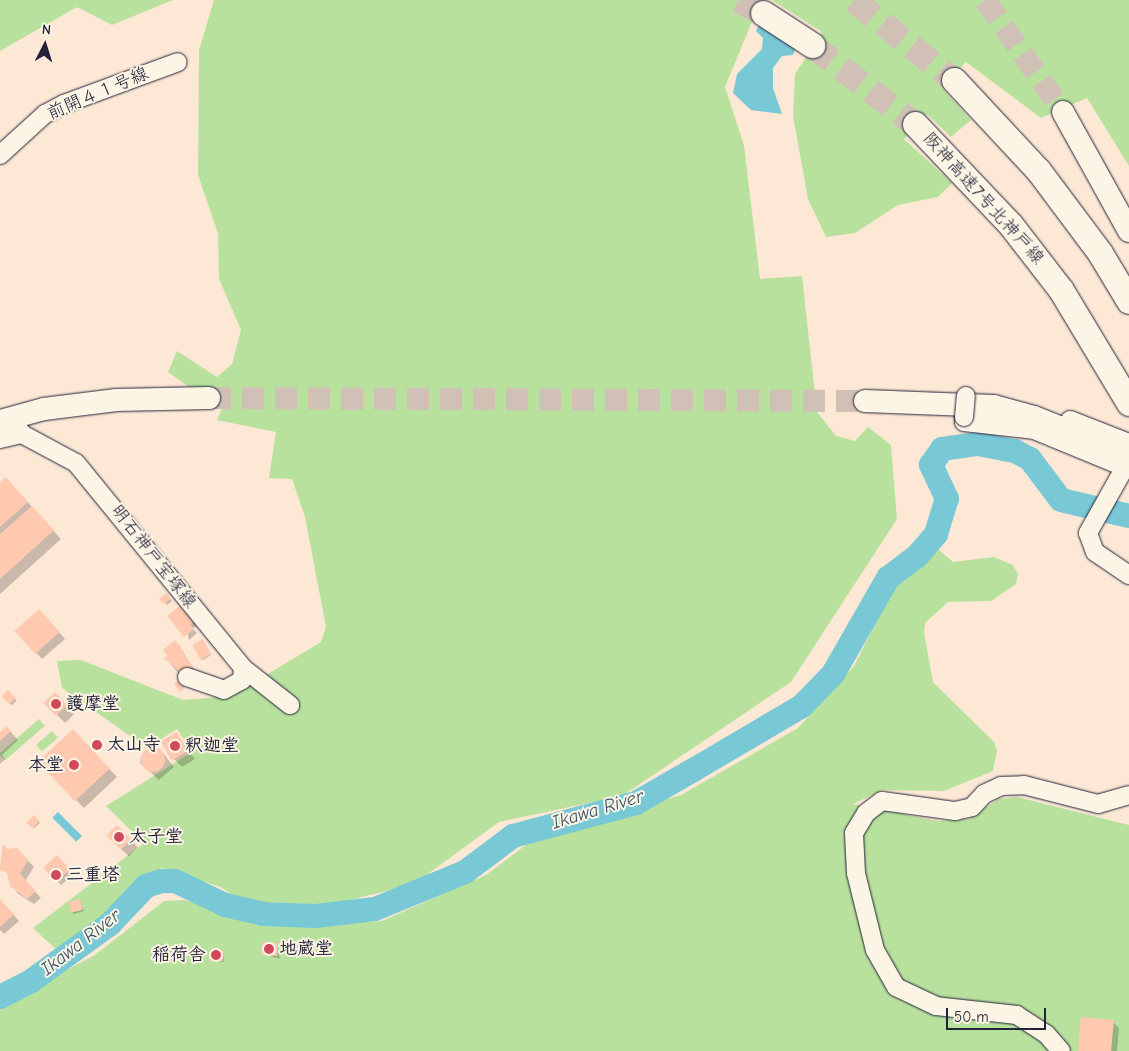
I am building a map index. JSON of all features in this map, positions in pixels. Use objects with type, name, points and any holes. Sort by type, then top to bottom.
[{"type":"highway","points":[[762,12],[812,45]]},
{"type":"highway","points":[[954,80],[1038,170],[1100,253],[1129,301]]},
{"type":"highway","name":"阪神高速7号北神戸線","points":[[915,124],[1010,224],[1061,290],[1129,403]]},
{"type":"main road","points":[[1063,112],[1129,231]]},
{"type":"main road","points":[[11,424],[116,400],[209,398]]},
{"type":"main road","points":[[865,401],[994,406],[1128,464]]},
{"type":"street","name":"前開４１号線","points":[[0,154],[51,111],[178,62]]},
{"type":"street","points":[[1129,443],[1013,400],[966,396],[964,420],[1034,430],[1128,464],[1091,527],[1090,544],[1129,575]]},
{"type":"street","points":[[0,439],[11,424]]},
{"type":"street","name":"明石神戸宝塚線","points":[[11,424],[76,463],[244,668],[290,705]]},
{"type":"street","points":[[187,677],[224,690],[242,680],[244,668]]},
{"type":"street","points":[[1061,1051],[1046,1034],[1017,1015],[936,1006],[896,987],[875,950],[856,872],[854,833],[866,813],[882,801],[955,811],[972,807],[1002,786],[1024,785],[1108,804],[1129,795]]},
{"type":"green space","points":[[0,0],[173,0],[112,25],[77,7],[0,51]]},
{"type":"green space","points":[[214,0],[761,0],[725,87],[744,145],[760,279],[802,276],[817,412],[836,436],[855,441],[868,427],[891,445],[897,519],[791,682],[622,796],[499,822],[414,884],[330,905],[240,901],[221,887],[161,868],[108,921],[59,952],[33,928],[144,843],[106,806],[192,752],[177,729],[147,748],[62,688],[57,661],[81,660],[183,700],[231,696],[321,642],[326,627],[305,517],[292,479],[269,478],[276,432],[217,420],[229,393],[196,392],[168,372],[177,351],[217,377],[232,364],[241,330],[219,279],[218,234],[198,175],[199,50]]},
{"type":"green space","points":[[772,0],[1129,0],[1129,166],[1087,98],[1041,118],[966,62],[941,87],[971,120],[951,137],[927,114],[904,139],[952,183],[938,197],[898,205],[855,233],[826,237],[808,199],[793,116],[795,74],[822,32]]},
{"type":"green space","points":[[937,548],[953,562],[994,557],[1013,565],[1018,574],[1016,584],[991,601],[948,602],[925,623],[924,632],[933,682],[994,742],[997,751],[993,771],[944,791],[883,790],[853,804],[937,821],[969,819],[998,799],[1017,797],[1129,825],[1129,1051],[0,1051],[0,1005],[95,955],[164,901],[184,900],[287,926],[382,921],[486,875],[535,838],[681,795],[798,728],[854,666],[895,584]]},
{"type":"green space","points":[[39,719],[45,726],[5,761],[0,753]]},
{"type":"green space","points":[[52,731],[58,738],[42,752],[36,745]]},
{"type":"water","points":[[759,25],[795,49],[793,55],[782,56],[773,68],[773,88],[782,114],[751,110],[733,93],[737,74],[762,49],[763,38],[756,31]]},
{"type":"water","points":[[58,812],[82,836],[76,842],[52,818]]},
{"type":"building","points":[[6,477],[28,502],[0,527],[0,482]]},
{"type":"building","points":[[32,506],[54,530],[0,579],[0,534]]},
{"type":"building","points":[[166,593],[171,599],[164,604],[159,599]]},
{"type":"building","points":[[181,605],[195,621],[190,624],[194,629],[184,637],[167,616]]},
{"type":"building","points":[[39,609],[60,632],[35,654],[14,631]]},
{"type":"building","points":[[203,639],[211,654],[200,660],[192,645]]},
{"type":"building","points":[[175,640],[193,667],[183,675],[164,658],[167,656],[163,650]]},
{"type":"building","points":[[179,680],[185,687],[180,692],[174,684]]},
{"type":"building","points":[[8,690],[16,698],[9,704],[2,696]]},
{"type":"building","name":"護摩堂","points":[[55,692],[67,705],[56,716],[43,703]]},
{"type":"building","points":[[6,726],[11,731],[0,741],[0,732]]},
{"type":"building","name":"本堂","points":[[73,729],[110,768],[75,801],[38,762]]},
{"type":"building","name":"釈迦堂","points":[[177,732],[188,751],[172,761],[161,742]]},
{"type":"building","points":[[153,748],[161,752],[165,760],[161,768],[153,772],[145,768],[141,760],[145,752]]},
{"type":"building","points":[[34,815],[40,821],[32,828],[26,823]]},
{"type":"building","name":"太子堂","points":[[117,825],[131,839],[121,850],[106,836]]},
{"type":"building","points":[[3,844],[8,849],[17,848],[28,860],[20,874],[36,891],[27,899],[10,886],[7,873],[0,870]]},
{"type":"building","name":"三重塔","points":[[57,855],[70,869],[56,882],[43,868]]},
{"type":"building","points":[[0,899],[14,914],[0,927]]},
{"type":"building","points":[[80,899],[83,910],[71,913],[68,902]]},
{"type":"building","name":"地蔵堂","points":[[262,942],[278,943],[277,956],[261,955]]},
{"type":"building","name":"稲荷舎","points":[[210,949],[223,950],[223,961],[209,961]]},
{"type":"building","points":[[1081,1017],[1114,1020],[1111,1051],[1078,1051]]},
{"type":"waterway","name":"Ikawa River","points":[[0,997],[31,981],[110,924],[146,886],[161,881],[175,881],[225,905],[263,914],[316,916],[375,909],[465,872],[513,836],[636,803],[695,769],[802,706],[833,674],[888,578],[918,555],[936,534],[947,499],[931,465],[942,449],[978,444],[1015,451],[1030,459],[1061,500],[1129,516]]},
{"type":"tunnel","points":[[738,0],[763,13]]},
{"type":"tunnel","points":[[854,0],[954,80]]},
{"type":"tunnel","points":[[985,0],[1063,112]]},
{"type":"tunnel","points":[[812,45],[915,124]]},
{"type":"tunnel","points":[[209,398],[865,401]]},
{"type":"place","name":"護摩堂","points":[[56,704]]},
{"type":"place","name":"太山寺","points":[[97,745]]},
{"type":"place","name":"釈迦堂","points":[[175,746]]},
{"type":"place","name":"本堂","points":[[74,765]]},
{"type":"place","name":"太子堂","points":[[119,837]]},
{"type":"place","name":"三重塔","points":[[56,875]]},
{"type":"place","name":"地蔵堂","points":[[269,949]]},
{"type":"place","name":"稲荷舎","points":[[216,955]]}]
